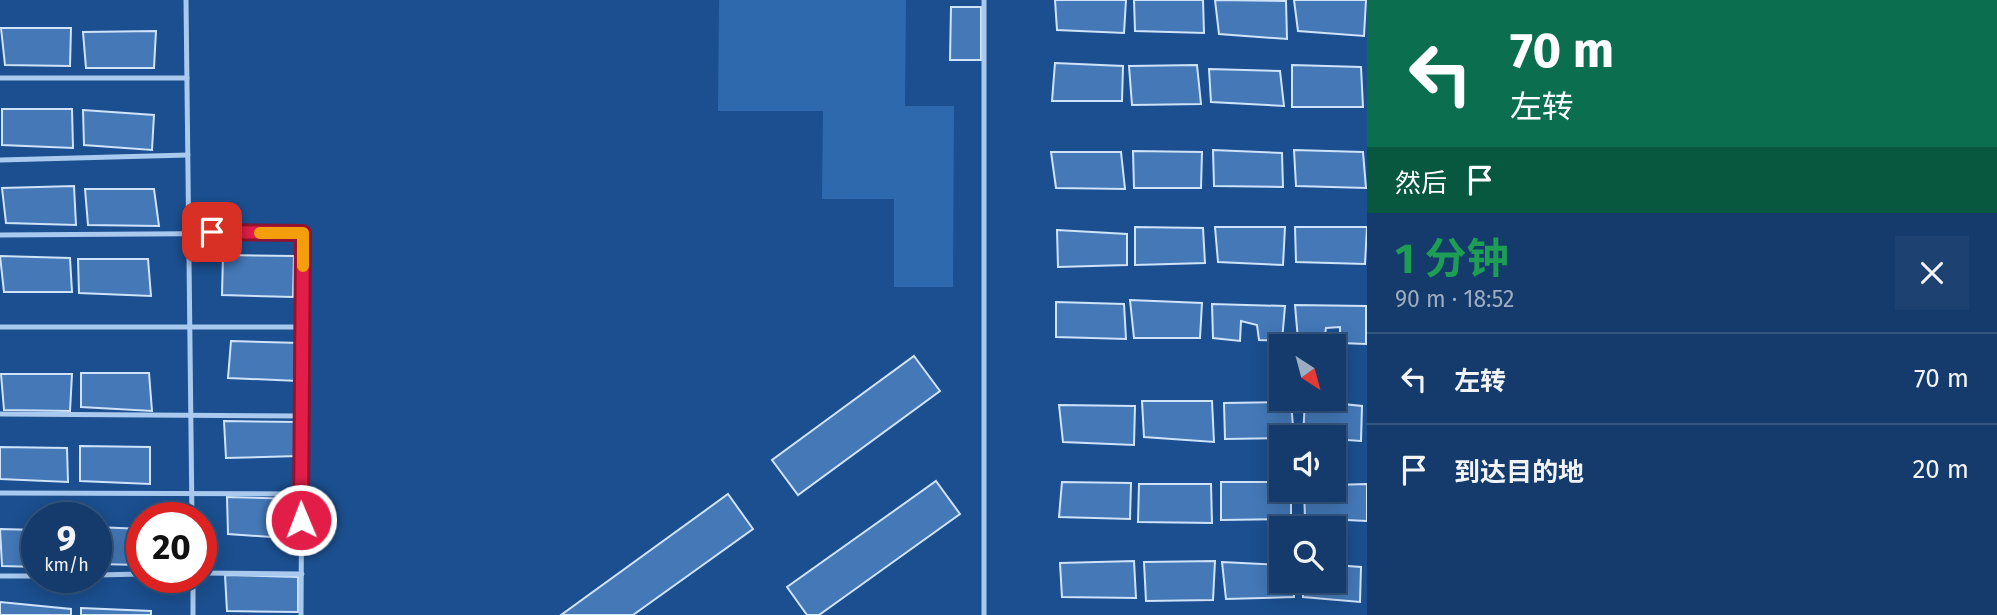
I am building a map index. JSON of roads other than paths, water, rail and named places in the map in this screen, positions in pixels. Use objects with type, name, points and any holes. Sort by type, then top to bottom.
[{"type":"lane","points":[[186,0],[192,502]]},
{"type":"lane","points":[[984,0],[984,615]]},
{"type":"lane","points":[[0,78],[187,78]]},
{"type":"lane","points":[[0,160],[188,155]]},
{"type":"lane","points":[[0,235],[303,233],[301,615]]},
{"type":"lane","points":[[0,327],[304,327]]},
{"type":"lane","points":[[0,414],[191,413],[302,416]]},
{"type":"lane","points":[[0,493],[301,494]]},
{"type":"lane","points":[[217,573],[302,574]]},
{"type":"lane","points":[[0,576],[21,576]]},
{"type":"lane","points":[[193,593],[193,615]]}]
